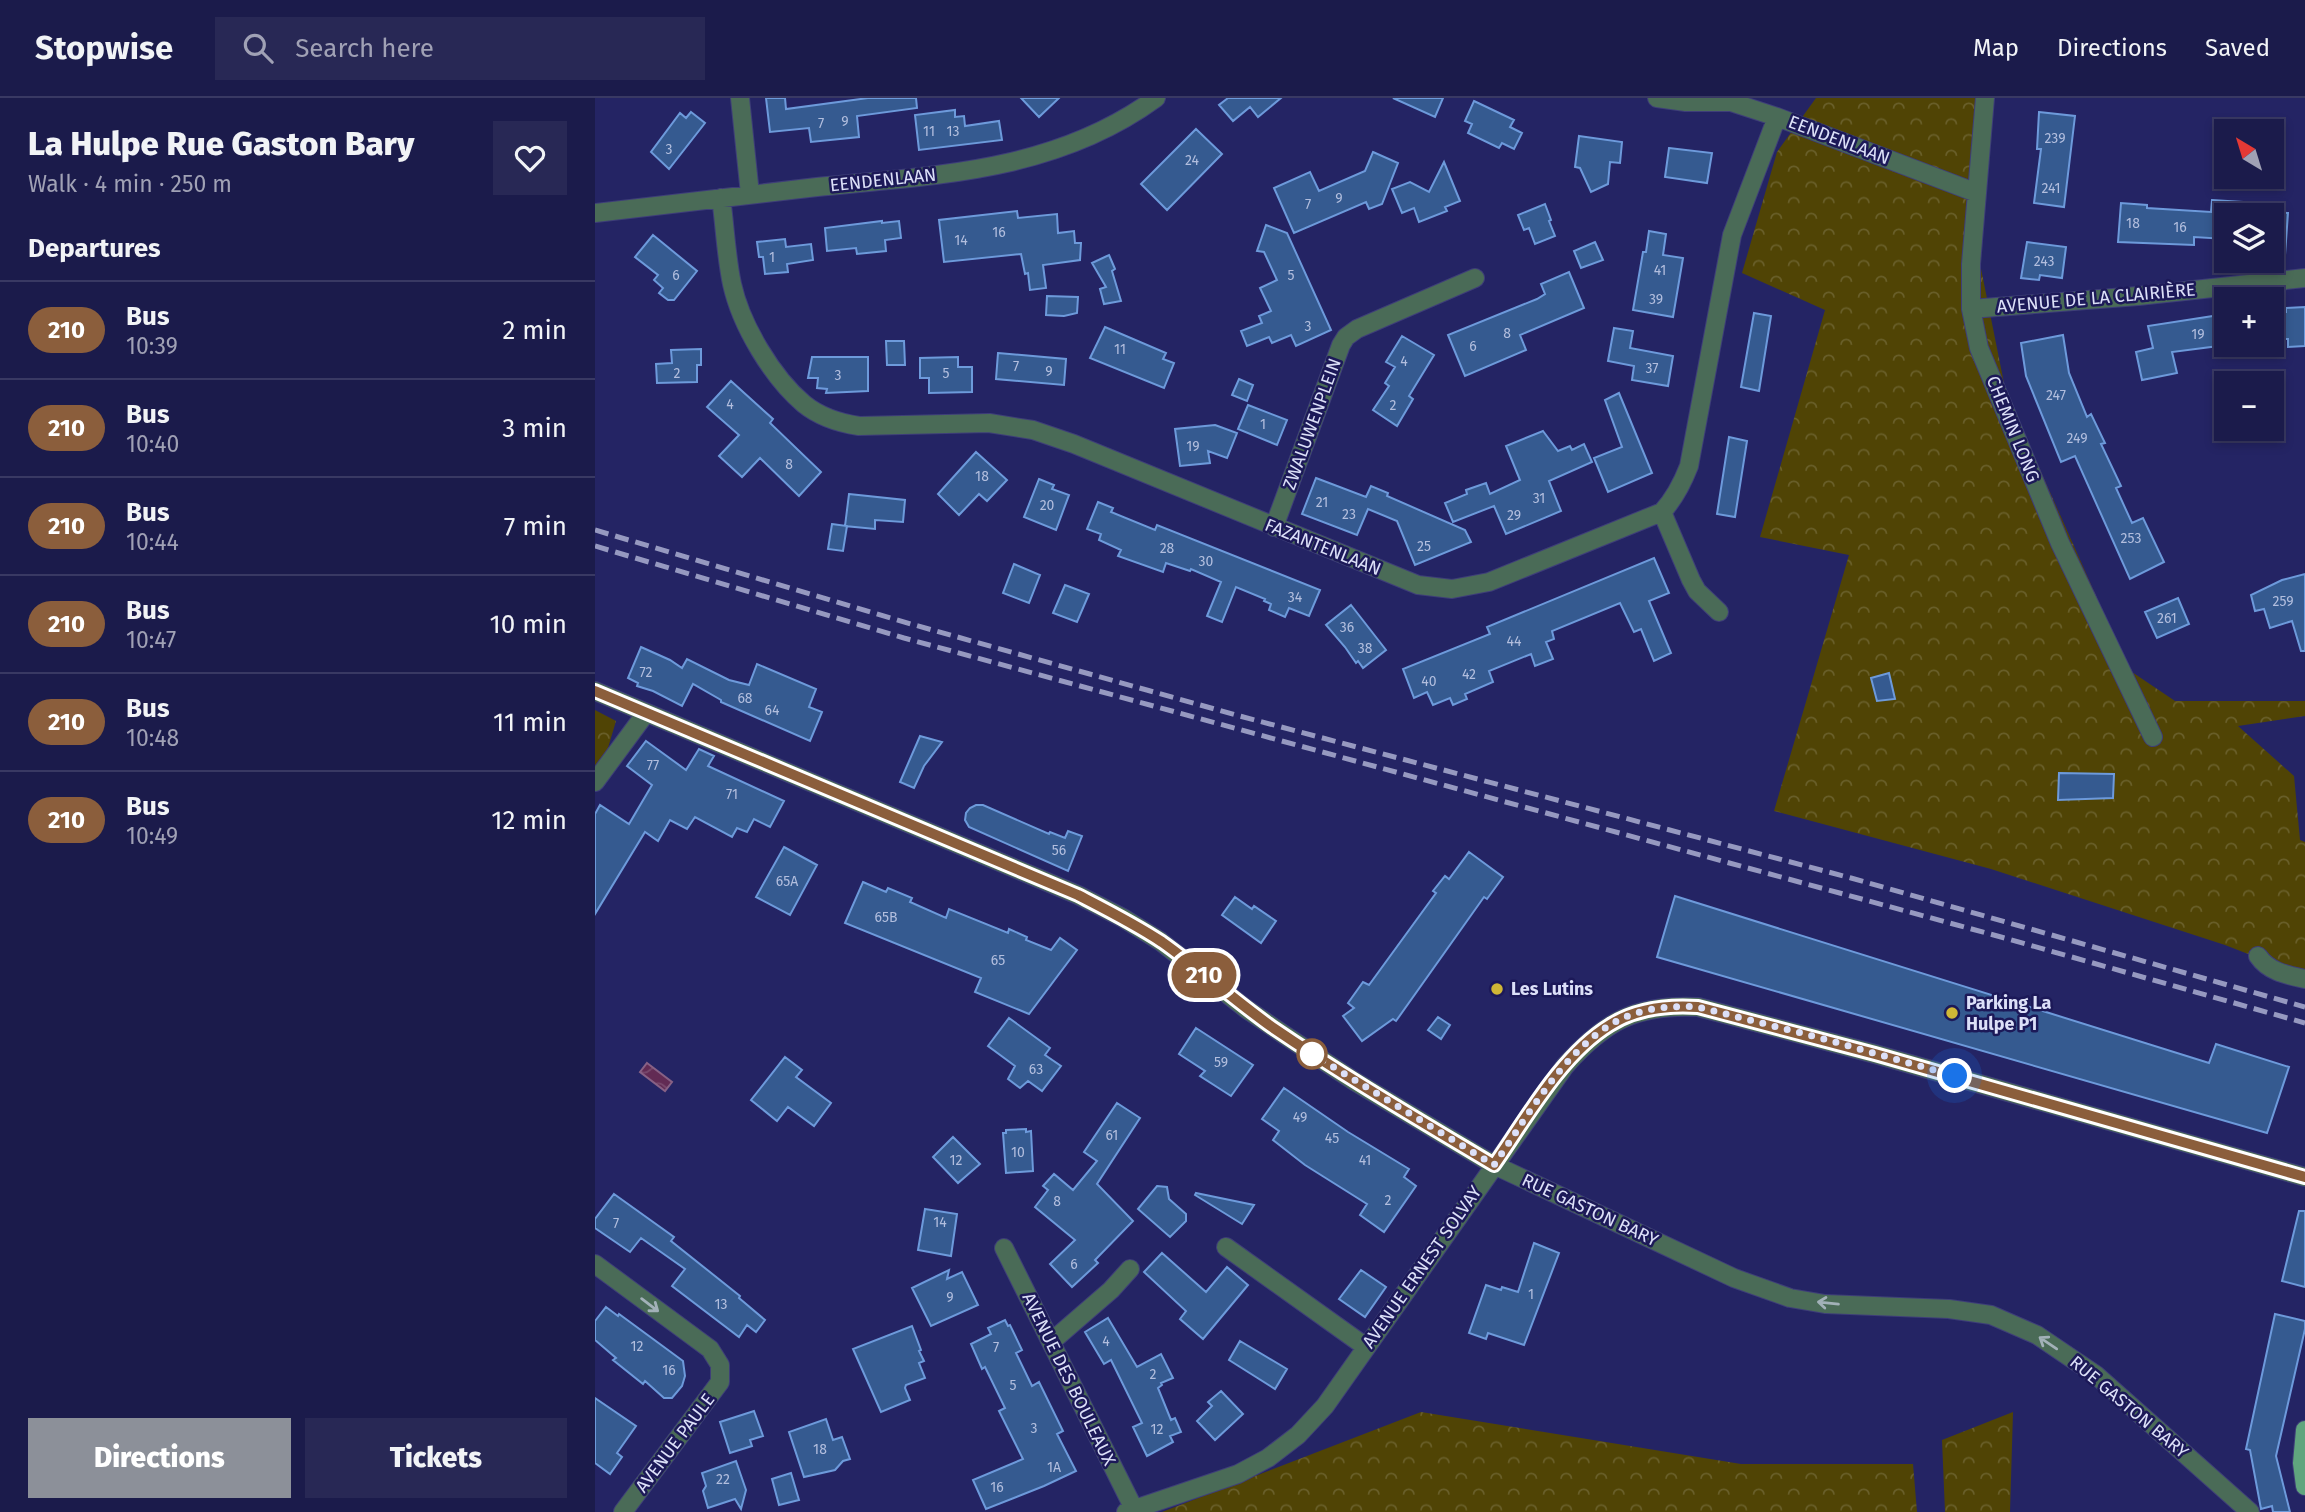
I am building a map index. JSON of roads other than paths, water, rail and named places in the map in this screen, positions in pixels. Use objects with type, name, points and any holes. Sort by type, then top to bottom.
[{"type":"main road","points":[[2305,1430],[2302,1463],[2305,1486]]},
{"type":"street","points":[[740,98],[750,194]]},
{"type":"street","name":"EENDENLAAN","points":[[595,213],[949,173],[1018,161],[1051,152],[1097,134],[1156,98]]},
{"type":"street","name":"EENDENLAAN","points":[[1657,98],[1686,102],[1730,100],[1976,193]]},
{"type":"street","name":"CHEMIN LONG","points":[[1985,98],[1971,264],[1971,309],[1979,348],[2060,543],[2153,737]]},
{"type":"street","points":[[1719,612],[1697,591],[1662,512],[1681,486],[1689,466],[1732,235],[1777,117]]},
{"type":"street","name":"FAZANTENLAAN","points":[[721,198],[732,283],[739,309],[756,344],[788,388],[805,405],[843,424],[859,426],[989,423],[1033,430],[1074,444],[1418,585],[1452,589],[1489,582],[1662,512]]},
{"type":"street","name":"ZWALUWENPLEIN","points":[[1274,527],[1346,337],[1357,329],[1475,278]]},
{"type":"street","name":"AVENUE DE LA CLAIRIÈRE","points":[[1971,309],[2139,296],[2305,278]]},
{"type":"street","name":"RUE GASTON BARY","points":[[595,691],[1078,895],[1123,918],[1170,948],[1245,1008],[1293,1041],[1494,1165],[1734,1278],[1790,1298],[1825,1304],[1949,1309],[1991,1315],[2038,1335],[2096,1375],[2250,1512]]},
{"type":"street","points":[[595,782],[646,713]]},
{"type":"street","points":[[2258,956],[2264,965],[2274,971],[2305,979]]},
{"type":"street","name":"AVENUE ERNEST SOLVAY","points":[[1130,1511],[1238,1474],[1268,1458],[1298,1435],[1325,1406],[1552,1083],[1587,1041],[1612,1023],[1643,1011],[1679,1006],[1698,1007],[1817,1037],[2305,1177]]},
{"type":"street","points":[[1226,1247],[1366,1348]]},
{"type":"street","name":"AVENUE DES BOULEAUX","points":[[1005,1248],[1130,1511]]},
{"type":"street","name":"AVENUE PAULE","points":[[595,1264],[709,1349],[720,1365],[720,1382],[623,1512]]},
{"type":"street","points":[[1051,1342],[1111,1290],[1130,1269]]},
{"type":"water","points":[[647,1063],[672,1082],[665,1091],[640,1072]]},
{"type":"railway","points":[[595,530],[911,624],[1236,715],[1851,878],[2305,1007]]},
{"type":"railway","points":[[595,546],[904,638],[2001,937],[2305,1023]]},
{"type":"place","name":"Les Lutins","points":[[1497,989]]},
{"type":"place","name":"Parking La Hulpe P1","points":[[1952,1013]]}]
